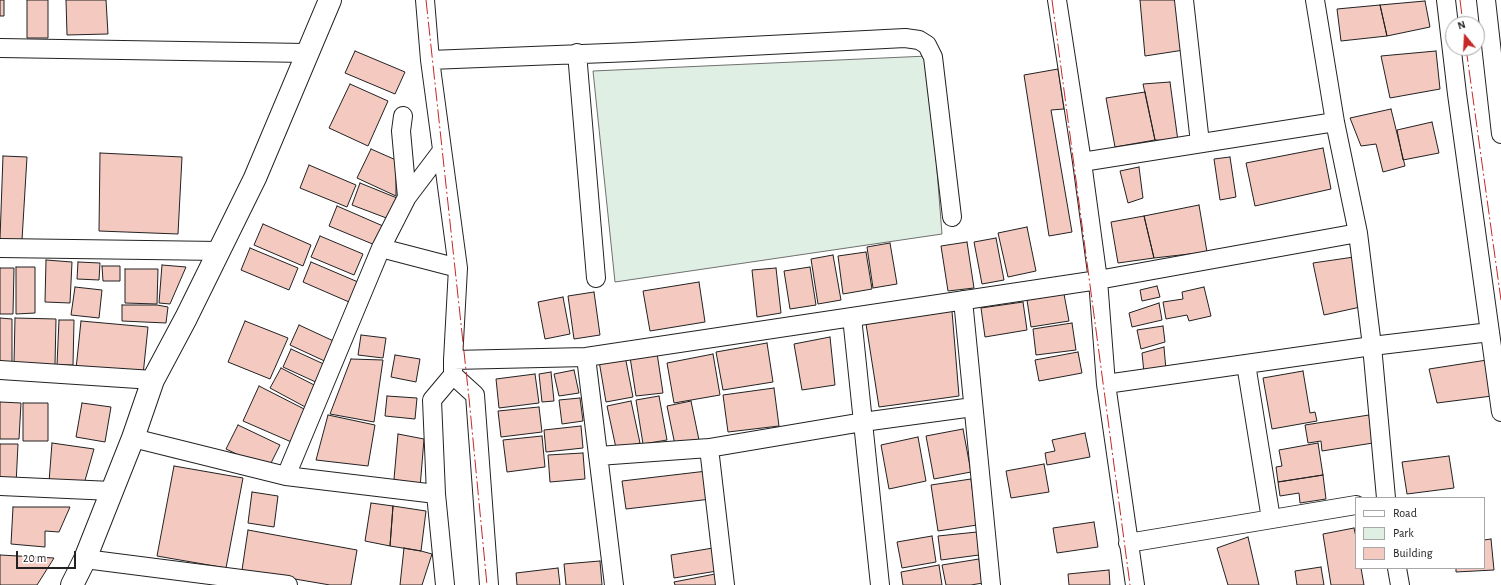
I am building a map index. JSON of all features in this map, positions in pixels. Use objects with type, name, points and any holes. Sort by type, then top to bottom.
[{"type":"street","points":[[72,585],[85,559],[134,438],[153,380],[186,318],[254,178],[306,53],[330,0]]},
{"type":"street","points":[[425,0],[430,60],[441,152],[458,268],[453,368],[432,400],[436,494],[445,585]]},
{"type":"street","points":[[1057,0],[1082,162],[1098,280],[1106,384],[1135,585]]},
{"type":"street","points":[[1184,0],[1200,143]]},
{"type":"street","points":[[1315,0],[1335,122],[1358,233],[1372,346],[1386,497]]},
{"type":"street","points":[[1446,0],[1457,94],[1501,412]]},
{"type":"street","points":[[1486,0],[1495,25],[1501,134]]},
{"type":"street","points":[[430,60],[905,38],[919,40],[927,45],[932,57],[952,217]]},
{"type":"street","points":[[0,48],[306,53]]},
{"type":"street","points":[[578,53],[596,278]]},
{"type":"street","points":[[403,116],[401,130],[407,198]]},
{"type":"street","points":[[1082,162],[1335,122]]},
{"type":"street","points":[[286,476],[381,248],[407,198],[441,152]]},
{"type":"street","points":[[453,368],[586,357],[1098,280],[1358,233]]},
{"type":"street","points":[[0,248],[219,251]]},
{"type":"street","points":[[381,248],[458,268]]},
{"type":"street","points":[[963,300],[991,585]]},
{"type":"street","points":[[852,317],[880,585]]},
{"type":"street","points":[[1106,384],[1372,346],[1490,332]]},
{"type":"street","points":[[586,357],[614,585]]},
{"type":"street","points":[[1246,364],[1271,519]]},
{"type":"street","points":[[453,368],[475,395],[489,585]]},
{"type":"street","points":[[0,370],[153,380]]},
{"type":"street","points":[[598,456],[709,448],[863,422],[973,406]]},
{"type":"street","points":[[134,438],[286,476],[436,494]]},
{"type":"street","points":[[709,448],[725,585]]},
{"type":"street","points":[[0,486],[112,491]]},
{"type":"street","points":[[1128,542],[1355,505]]},
{"type":"street","points":[[85,559],[288,585]]},
{"type":"street","points":[[1397,569],[1400,585]]},
{"type":"green space","points":[[928,56],[942,234],[615,282],[593,71]]},
{"type":"building","points":[[0,0],[4,0],[4,16],[0,16]]},
{"type":"building","points":[[27,0],[48,0],[48,38],[27,38]]},
{"type":"building","points":[[66,0],[106,0],[108,34],[67,35]]},
{"type":"building","points":[[1140,0],[1180,0],[1184,50],[1145,56]]},
{"type":"building","points":[[1425,1],[1430,27],[1387,36],[1380,5]]},
{"type":"building","points":[[1380,5],[1387,36],[1341,41],[1337,9]]},
{"type":"building","points":[[355,51],[405,72],[395,94],[345,73]]},
{"type":"building","points":[[1436,51],[1440,89],[1390,98],[1381,56]]},
{"type":"building","points":[[1058,69],[1064,109],[1051,110],[1072,232],[1049,236],[1024,75]]},
{"type":"building","points":[[1170,82],[1178,141],[1155,140],[1143,84]]},
{"type":"building","points":[[350,84],[388,101],[368,146],[329,128]]},
{"type":"building","points":[[1145,92],[1155,140],[1115,147],[1106,98]]},
{"type":"building","points":[[1391,109],[1405,166],[1383,172],[1376,144],[1361,146],[1350,118]]},
{"type":"building","points":[[1432,122],[1439,153],[1403,160],[1397,130]]},
{"type":"building","points":[[1323,148],[1331,189],[1255,206],[1246,163]]},
{"type":"building","points":[[371,149],[396,160],[396,196],[357,178]]},
{"type":"building","points":[[100,153],[182,157],[178,234],[99,231]]},
{"type":"building","points":[[3,156],[27,157],[22,240],[0,239]]},
{"type":"building","points":[[1230,157],[1236,197],[1220,200],[1214,159]]},
{"type":"building","points":[[309,165],[356,185],[347,207],[300,188]]},
{"type":"building","points":[[1139,167],[1143,198],[1128,203],[1120,171]]},
{"type":"building","points":[[360,183],[397,198],[389,219],[352,205]]},
{"type":"building","points":[[1199,205],[1207,252],[1154,258],[1144,216]]},
{"type":"building","points":[[337,206],[383,226],[375,245],[329,226]]},
{"type":"building","points":[[1144,216],[1154,258],[1118,263],[1111,222]]},
{"type":"building","points":[[263,224],[311,245],[303,266],[254,245]]},
{"type":"building","points":[[1027,227],[1036,271],[1008,277],[998,233]]},
{"type":"building","points":[[320,236],[363,254],[354,275],[311,257]]},
{"type":"building","points":[[996,238],[1004,280],[982,284],[974,242]]},
{"type":"building","points":[[967,242],[974,288],[948,291],[941,246]]},
{"type":"building","points":[[890,243],[897,284],[873,288],[867,247]]},
{"type":"building","points":[[250,248],[298,268],[289,290],[241,270]]},
{"type":"building","points":[[866,252],[872,289],[843,294],[838,256]]},
{"type":"building","points":[[833,255],[841,300],[818,304],[811,259]]},
{"type":"building","points":[[1354,257],[1365,306],[1324,315],[1313,263]]},
{"type":"building","points":[[46,260],[72,262],[70,303],[45,302]]},
{"type":"building","points":[[78,262],[100,263],[99,280],[77,279]]},
{"type":"building","points":[[311,262],[358,282],[349,302],[303,282]]},
{"type":"building","points":[[162,265],[186,267],[170,304],[159,303]]},
{"type":"building","points":[[102,266],[120,266],[120,281],[103,281]]},
{"type":"building","points":[[16,267],[35,267],[35,313],[16,314]]},
{"type":"building","points":[[810,267],[816,305],[790,309],[784,271]]},
{"type":"building","points":[[0,268],[14,268],[13,314],[0,314]]},
{"type":"building","points":[[776,268],[781,313],[757,317],[752,270]]},
{"type":"building","points":[[125,269],[158,269],[157,304],[125,303]]},
{"type":"building","points":[[699,282],[705,322],[650,331],[643,291]]},
{"type":"building","points":[[1157,286],[1160,297],[1142,301],[1140,290]]},
{"type":"building","points":[[75,287],[102,290],[99,318],[71,315]]},
{"type":"building","points":[[1204,287],[1211,316],[1189,321],[1187,315],[1166,319],[1163,302],[1183,299],[1182,292]]},
{"type":"building","points":[[594,292],[600,335],[574,339],[568,296]]},
{"type":"building","points":[[1064,294],[1069,321],[1031,327],[1027,300]]},
{"type":"building","points":[[563,297],[570,334],[545,339],[538,302]]},
{"type":"building","points":[[1023,302],[1027,330],[985,337],[981,308]]},
{"type":"building","points":[[1159,303],[1162,320],[1132,327],[1129,313]]},
{"type":"building","points":[[122,305],[157,305],[168,307],[166,323],[122,321]]},
{"type":"building","points":[[952,311],[959,396],[879,407],[866,324]]},
{"type":"building","points":[[0,318],[12,319],[12,367],[0,367]]},
{"type":"building","points":[[15,318],[56,319],[55,365],[14,364]]},
{"type":"building","points":[[59,320],[74,320],[73,365],[57,365]]},
{"type":"building","points":[[81,321],[148,327],[143,375],[76,369]]},
{"type":"building","points":[[245,321],[288,338],[270,379],[228,362]]},
{"type":"building","points":[[1072,323],[1076,350],[1036,355],[1033,329]]},
{"type":"building","points":[[299,325],[340,344],[331,364],[290,345]]},
{"type":"building","points":[[1163,326],[1165,342],[1141,349],[1137,330]]},
{"type":"building","points":[[361,335],[386,338],[383,358],[358,355]]},
{"type":"building","points":[[830,337],[835,385],[802,390],[794,344]]},
{"type":"building","points":[[767,343],[773,382],[723,390],[716,352]]},
{"type":"building","points":[[1164,347],[1166,370],[1144,373],[1142,353]]},
{"type":"building","points":[[291,349],[328,366],[320,384],[283,367]]},
{"type":"building","points":[[1078,352],[1082,373],[1039,381],[1035,360]]},
{"type":"building","points":[[657,353],[663,393],[636,396],[630,357]]},
{"type":"building","points":[[713,354],[720,395],[674,403],[667,363]]},
{"type":"building","points":[[395,355],[420,359],[416,382],[391,377]]},
{"type":"building","points":[[625,356],[633,397],[606,402],[599,361]]},
{"type":"building","points":[[351,359],[383,360],[374,422],[330,414]]},
{"type":"building","points":[[1487,360],[1492,396],[1437,403],[1429,369]]},
{"type":"building","points":[[281,368],[320,388],[309,409],[270,388]]},
{"type":"building","points":[[574,370],[579,393],[559,396],[554,374]]},
{"type":"building","points":[[1303,371],[1310,413],[1315,412],[1317,421],[1272,429],[1263,378]]},
{"type":"building","points":[[551,372],[554,401],[542,402],[539,374]]},
{"type":"building","points":[[535,374],[539,403],[499,408],[496,379]]},
{"type":"building","points":[[259,386],[308,411],[296,444],[243,421]]},
{"type":"building","points":[[774,388],[779,426],[728,432],[723,395]]},
{"type":"building","points":[[387,396],[417,398],[415,419],[385,416]]},
{"type":"building","points":[[659,396],[667,440],[643,444],[636,400]]},
{"type":"building","points":[[580,398],[583,421],[562,424],[559,400]]},
{"type":"building","points":[[631,401],[640,443],[616,448],[607,406]]},
{"type":"building","points":[[691,401],[699,440],[675,445],[667,406]]},
{"type":"building","points":[[0,402],[21,403],[19,439],[0,439]]},
{"type":"building","points":[[23,403],[48,403],[48,441],[23,441]]},
{"type":"building","points":[[82,403],[111,407],[105,442],[76,437]]},
{"type":"building","points":[[539,407],[542,432],[501,437],[498,411]]},
{"type":"building","points":[[328,415],[375,425],[368,466],[316,460]]},
{"type":"building","points":[[1369,415],[1373,443],[1322,451],[1321,441],[1308,443],[1305,425]]},
{"type":"building","points":[[238,425],[280,445],[268,469],[226,449]]},
{"type":"building","points":[[581,426],[583,448],[546,452],[544,430]]},
{"type":"building","points":[[963,429],[971,472],[934,479],[926,436]]},
{"type":"building","points":[[1085,433],[1090,457],[1047,465],[1045,453],[1055,451],[1052,440]]},
{"type":"building","points":[[398,434],[424,439],[420,488],[394,479]]},
{"type":"building","points":[[542,436],[545,467],[507,472],[503,440]]},
{"type":"building","points":[[918,437],[926,481],[889,489],[881,445]]},
{"type":"building","points":[[52,443],[94,449],[84,484],[49,482]]},
{"type":"building","points":[[1318,443],[1323,475],[1278,482],[1276,467],[1282,466],[1279,450]]},
{"type":"building","points":[[0,444],[18,444],[16,485],[0,485]]},
{"type":"building","points":[[583,453],[585,479],[550,482],[548,455]]},
{"type":"building","points":[[1449,456],[1454,488],[1407,494],[1402,462]]},
{"type":"building","points":[[1044,464],[1049,492],[1011,498],[1006,471]]},
{"type":"building","points":[[174,466],[243,478],[226,568],[157,556]]},
{"type":"building","points":[[707,471],[711,499],[626,509],[622,481]]},
{"type":"building","points":[[1323,475],[1326,499],[1300,503],[1299,493],[1280,496],[1278,482]]},
{"type":"building","points":[[971,479],[977,525],[938,531],[931,485]]},
{"type":"building","points":[[252,492],[278,496],[274,527],[248,523]]},
{"type":"building","points":[[371,503],[393,506],[390,546],[365,541]]},
{"type":"building","points":[[393,506],[426,511],[421,551],[390,546]]},
{"type":"building","points":[[13,507],[70,507],[59,532],[45,531],[45,547],[11,544]]},
{"type":"building","points":[[1094,522],[1098,547],[1057,553],[1053,528]]},
{"type":"building","points":[[1354,528],[1355,569],[1361,569],[1364,585],[1331,585],[1323,534]]},
{"type":"building","points":[[248,530],[357,550],[351,585],[330,585],[242,570]]},
{"type":"building","points":[[977,532],[979,555],[941,560],[938,536]]},
{"type":"building","points":[[932,536],[936,562],[902,568],[897,542]]},
{"type":"building","points":[[1248,537],[1259,585],[1228,585],[1217,548]]},
{"type":"building","points":[[1491,539],[1494,570],[1456,572],[1456,569],[1485,569],[1485,540]]},
{"type":"building","points":[[404,548],[432,554],[422,585],[400,585]]},
{"type":"building","points":[[713,548],[717,571],[674,578],[671,555]]},
{"type":"building","points":[[0,555],[54,558],[37,585],[0,585]]},
{"type":"building","points":[[979,559],[983,583],[971,585],[946,585],[942,565]]},
{"type":"building","points":[[600,561],[602,585],[566,585],[564,564]]},
{"type":"building","points":[[939,565],[942,585],[903,585],[901,572]]},
{"type":"building","points":[[1321,567],[1324,585],[1297,585],[1295,571]]},
{"type":"building","points":[[558,568],[560,585],[517,585],[516,573]]},
{"type":"building","points":[[1109,570],[1110,585],[1069,585],[1068,574]]},
{"type":"building","points":[[715,574],[718,585],[675,585],[674,582]]},
{"type":"power","points":[[426,0],[469,398],[487,585]]},
{"type":"power","points":[[1052,0],[1130,585]]},
{"type":"power","points":[[1460,0],[1462,16]]},
{"type":"power","points":[[1467,56],[1501,300]]}]
